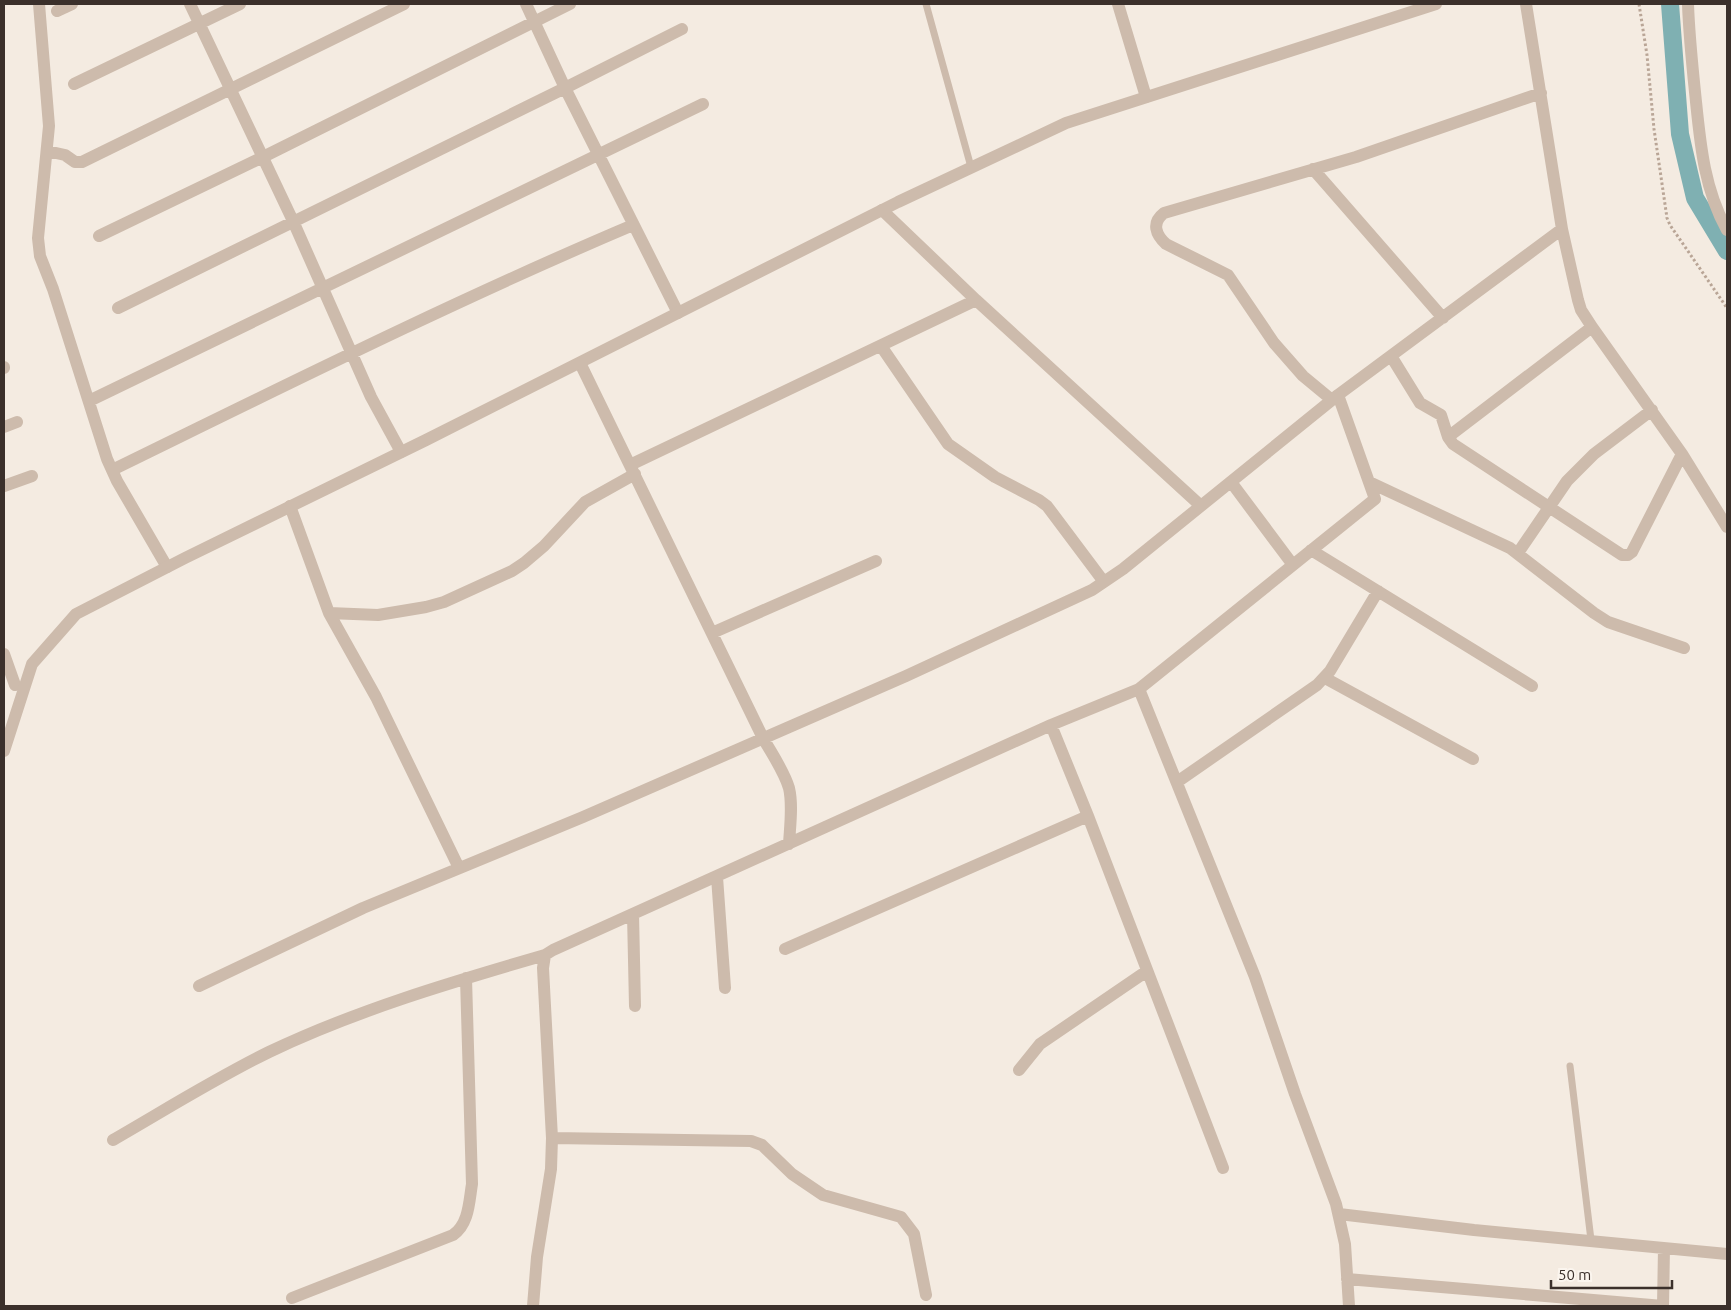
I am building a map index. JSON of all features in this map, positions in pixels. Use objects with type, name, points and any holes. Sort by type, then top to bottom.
[{"type":"street","points":[[39,4],[49,126],[38,247],[112,470],[166,567]]},
{"type":"street","points":[[57,11],[72,4]]},
{"type":"street","points":[[190,4],[293,221],[370,397],[401,452]]},
{"type":"street","points":[[74,84],[240,4]]},
{"type":"street","points":[[47,151],[65,155],[75,162],[82,162],[404,4]]},
{"type":"street","points":[[526,4],[565,88],[678,313]]},
{"type":"street","points":[[99,236],[263,157],[570,4]]},
{"type":"street","points":[[1118,4],[1146,97]]},
{"type":"street","points":[[15,685],[76,614],[166,567],[401,452],[882,210],[1066,123],[1436,4]]},
{"type":"street","points":[[1526,4],[1562,229],[1581,310],[1682,454],[1727,527]]},
{"type":"street","points":[[1688,4],[1704,167],[1719,215],[1727,230]]},
{"type":"street","points":[[118,308],[682,29]]},
{"type":"street","points":[[114,1140],[225,1075],[322,1029],[379,1007],[466,978],[545,955],[1051,725],[1139,689],[1375,499],[1335,398],[1303,376],[1274,343],[1228,274],[1166,244],[1161,240],[1156,227],[1156,221],[1164,213],[1356,156],[1541,93]]},
{"type":"street","points":[[89,401],[703,104]]},
{"type":"street","points":[[1314,169],[1443,318]]},
{"type":"street","points":[[882,210],[976,300],[1201,506]]},
{"type":"street","points":[[112,470],[352,353],[565,254],[633,225]]},
{"type":"street","points":[[199,986],[363,908],[582,817],[906,676],[1092,590],[1124,569],[1335,398],[1562,229]]},
{"type":"street","points":[[329,613],[378,615],[426,607],[452,598],[512,571],[550,541],[585,502],[632,470],[976,300]]},
{"type":"street","points":[[1448,437],[1592,327]]},
{"type":"street","points":[[881,346],[948,444],[995,477],[1040,500],[1047,506],[1104,582]]},
{"type":"street","points":[[1392,356],[1420,403],[1441,415],[1448,437],[1453,444],[1622,555],[1628,556],[1632,552],[1682,454]]},
{"type":"street","points":[[580,362],[789,788],[790,844]]},
{"type":"street","points":[[1518,553],[1567,481],[1594,454],[1652,410]]},
{"type":"street","points":[[4,427],[17,422]]},
{"type":"street","points":[[4,486],[32,476]]},
{"type":"street","points":[[1230,482],[1293,566]]},
{"type":"street","points":[[1369,482],[1510,548],[1608,622],[1684,648]]},
{"type":"street","points":[[290,506],[329,613],[376,697],[459,868]]},
{"type":"street","points":[[1311,550],[1532,686]]},
{"type":"street","points":[[712,633],[876,561]]},
{"type":"street","points":[[1177,782],[1317,685],[1324,678],[1378,591]]},
{"type":"street","points":[[4,654],[15,685],[4,751]]},
{"type":"street","points":[[1324,678],[1472,759]]},
{"type":"street","points":[[1139,689],[1255,977],[1339,1214],[1345,1244],[1349,1306],[1343,1306]]},
{"type":"street","points":[[1051,725],[1088,816],[1223,1168]]},
{"type":"street","points":[[785,949],[1088,816]]},
{"type":"street","points":[[717,876],[725,988]]},
{"type":"street","points":[[632,914],[635,1006]]},
{"type":"street","points":[[533,1306],[538,1250],[551,1170],[552,1138],[543,968],[545,955]]},
{"type":"street","points":[[1019,1070],[1040,1044],[1147,971]]},
{"type":"street","points":[[292,1298],[453,1235],[464,1225],[472,1184],[466,978]]},
{"type":"street","points":[[552,1138],[751,1141],[762,1145],[792,1174],[823,1195],[901,1218],[916,1238],[926,1295]]},
{"type":"street","points":[[1339,1214],[1474,1230],[1727,1254]]},
{"type":"street","points":[[1347,1279],[1663,1306],[1664,1248]]},
{"type":"lane","points":[[926,4],[971,168]]},
{"type":"lane","points":[[1570,1066],[1591,1240]]},
{"type":"path","points":[[1640,4],[1654,129],[1667,218],[1727,308]]},
{"type":"waterway","points":[[1670,4],[1680,134],[1695,198],[1727,251]]}]
